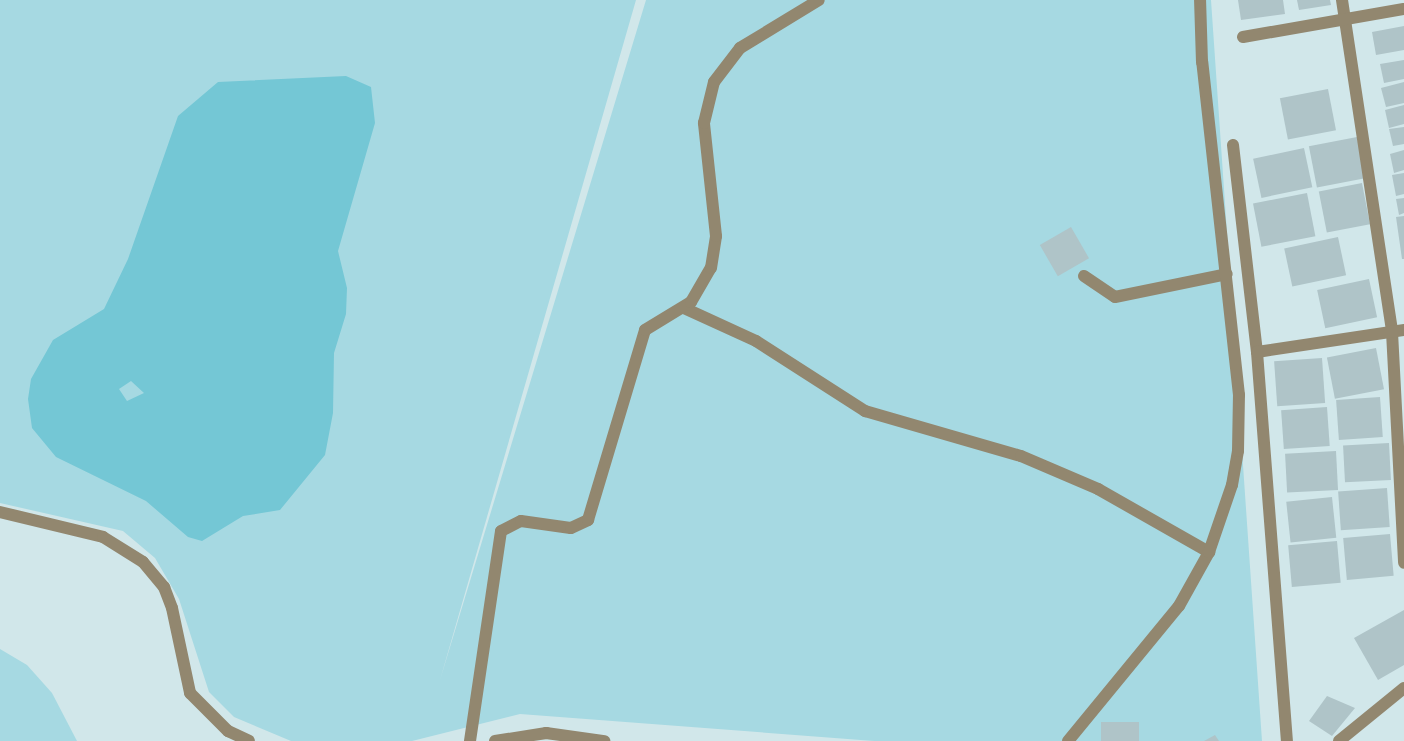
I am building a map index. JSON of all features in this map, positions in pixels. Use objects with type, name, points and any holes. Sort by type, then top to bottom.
[{"type":"street","points":[[470,741],[502,531],[521,521],[570,528],[588,520],[645,330],[657,319],[684,308],[711,268],[716,236],[704,123],[714,82],[740,48],[819,0]]},
{"type":"street","points":[[1068,741],[1180,606],[1208,552],[1232,485],[1238,451],[1238,395],[1227,274],[1202,62],[1200,0]]},
{"type":"street","points":[[1342,0],[1398,331],[1404,563]]},
{"type":"street","points":[[1243,37],[1344,17],[1404,9]]},
{"type":"street","points":[[1233,145],[1256,352],[1287,741]]},
{"type":"street","points":[[1084,276],[1116,297],[1227,274]]},
{"type":"street","points":[[684,308],[756,341],[865,411],[1021,456],[1098,489],[1208,552]]},
{"type":"street","points":[[1256,352],[1398,331]]},
{"type":"street","points":[[0,512],[102,537],[143,562],[164,587],[172,608],[190,693],[228,732],[249,741]]},
{"type":"street","points":[[1339,741],[1404,688]]},
{"type":"street","points":[[495,741],[546,734],[604,741]]},
{"type":"shaded area","points":[[0,0],[636,0],[440,680],[646,0],[1211,0],[1262,741],[874,741],[520,714],[412,741],[291,741],[234,717],[209,692],[179,599],[155,558],[123,531],[0,503]]},
{"type":"shaded area","points":[[346,76],[371,87],[375,123],[338,251],[347,288],[346,314],[334,353],[333,413],[325,455],[280,510],[243,516],[202,541],[188,537],[146,501],[56,457],[32,428],[28,399],[31,379],[53,340],[104,309],[128,259],[178,116],[218,82]],"holes":[[[131,381],[144,393],[127,401],[119,389]]]},
{"type":"shaded area","points":[[0,649],[27,665],[52,693],[77,741],[0,741]]},
{"type":"building","points":[[1238,0],[1283,0],[1285,14],[1241,20]]},
{"type":"building","points":[[1297,0],[1330,0],[1331,5],[1299,10]]},
{"type":"building","points":[[1404,26],[1404,50],[1376,55],[1372,32]]},
{"type":"building","points":[[1404,60],[1404,79],[1384,83],[1380,64]]},
{"type":"building","points":[[1404,82],[1404,103],[1386,107],[1381,88]]},
{"type":"building","points":[[1328,89],[1336,130],[1288,140],[1280,98]]},
{"type":"building","points":[[1404,105],[1404,124],[1389,128],[1385,110]]},
{"type":"building","points":[[1404,127],[1404,144],[1393,146],[1389,129]]},
{"type":"building","points":[[1357,137],[1365,178],[1317,188],[1309,146]]},
{"type":"building","points":[[1304,148],[1312,187],[1261,198],[1253,159]]},
{"type":"building","points":[[1404,150],[1404,170],[1394,173],[1390,154]]},
{"type":"building","points":[[1404,173],[1404,194],[1396,196],[1392,175]]},
{"type":"building","points":[[1362,183],[1370,224],[1327,233],[1319,191]]},
{"type":"building","points":[[1307,193],[1315,236],[1261,247],[1253,203]]},
{"type":"building","points":[[1404,198],[1404,213],[1399,215],[1396,199]]},
{"type":"building","points":[[1404,216],[1404,259],[1402,259],[1396,217]]},
{"type":"building","points":[[1071,227],[1089,258],[1058,276],[1040,245]]},
{"type":"building","points":[[1338,237],[1346,275],[1292,287],[1284,248]]},
{"type":"building","points":[[1369,279],[1377,317],[1325,328],[1317,290]]},
{"type":"building","points":[[1376,348],[1384,389],[1335,399],[1327,358]]},
{"type":"building","points":[[1322,358],[1325,403],[1277,406],[1274,361]]},
{"type":"building","points":[[1380,397],[1383,437],[1339,440],[1336,400]]},
{"type":"building","points":[[1327,407],[1330,446],[1284,449],[1281,410]]},
{"type":"building","points":[[1389,443],[1391,480],[1345,482],[1343,445]]},
{"type":"building","points":[[1336,451],[1338,490],[1287,493],[1285,454]]},
{"type":"building","points":[[1387,488],[1390,527],[1341,530],[1338,491]]},
{"type":"building","points":[[1332,497],[1336,538],[1291,543],[1286,502]]},
{"type":"building","points":[[1390,534],[1394,576],[1347,580],[1343,538]]},
{"type":"building","points":[[1337,541],[1341,583],[1292,587],[1288,545]]},
{"type":"building","points":[[1404,610],[1404,665],[1378,680],[1354,638]]},
{"type":"building","points":[[1327,696],[1355,708],[1332,736],[1309,721]]},
{"type":"building","points":[[1101,722],[1139,722],[1139,741],[1101,741]]},
{"type":"building","points":[[1215,735],[1219,741],[1204,741]]}]
